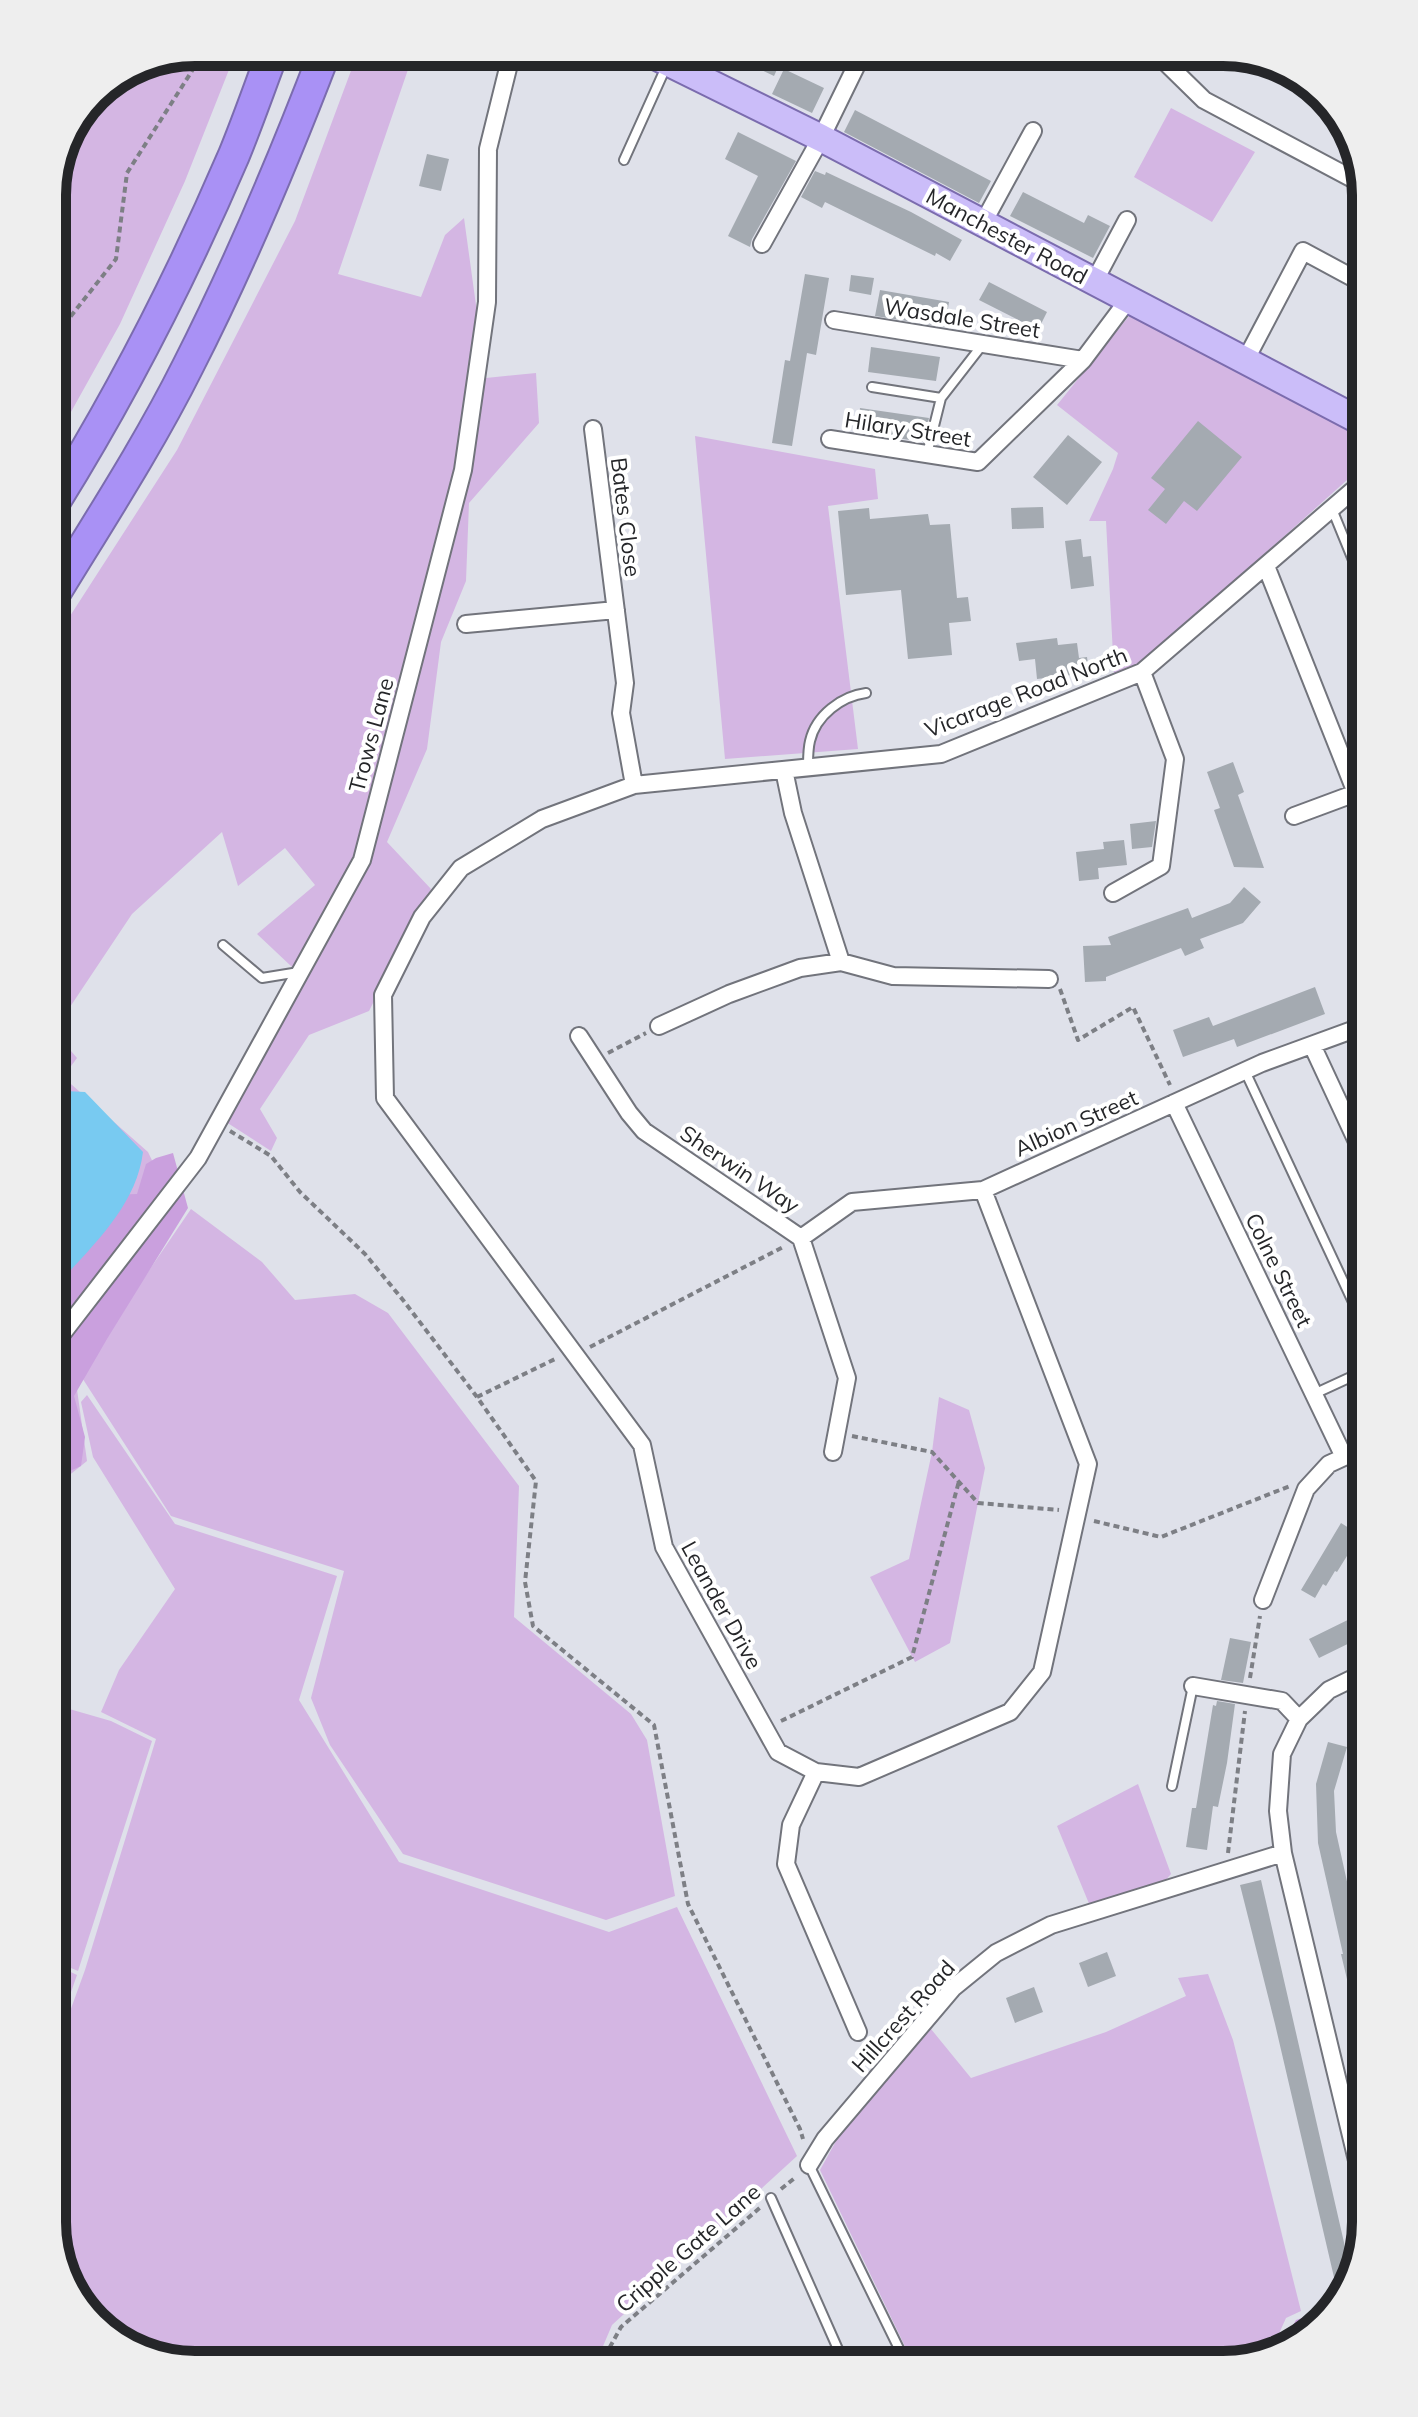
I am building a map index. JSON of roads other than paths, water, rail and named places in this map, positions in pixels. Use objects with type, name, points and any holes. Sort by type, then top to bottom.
[{"type":"highway","points":[[66,483],[146,342],[235,153],[268,66]]},
{"type":"highway","points":[[66,575],[134,465],[188,366],[277,173],[319,66]]},
{"type":"main road","name":"Manchester Road","points":[[675,66],[821,138],[1352,417]]},
{"type":"street","name":"Trows Lane","points":[[66,1329],[198,1158],[362,860],[463,470],[487,302],[488,149],[509,66]]},
{"type":"street","points":[[700,78],[705,66]]},
{"type":"street","points":[[762,244],[821,138],[856,66]]},
{"type":"street","points":[[1170,66],[1204,100],[1351,178]]},
{"type":"street","points":[[983,223],[1033,131]]},
{"type":"street","points":[[1094,282],[1127,220]]},
{"type":"street","points":[[1245,361],[1303,251],[1352,277]]},
{"type":"street","points":[[1083,360],[1128,300]]},
{"type":"street","name":"Wasdale Street","points":[[834,320],[1083,360]]},
{"type":"street","name":"Hilary Street","points":[[830,439],[978,462],[1083,360]]},
{"type":"street","name":"Bates Close","points":[[593,429],[625,683],[621,713],[634,785]]},
{"type":"street","name":"Vicarage Road North","points":[[634,785],[941,754],[1142,672],[1352,491]]},
{"type":"street","points":[[1266,566],[1352,771]]},
{"type":"street","name":"Bates Close","points":[[466,624],[616,610]]},
{"type":"street","points":[[1113,893],[1161,866],[1175,759],[1142,672]]},
{"type":"street","points":[[784,770],[793,813],[841,962]]},
{"type":"street","name":"Leander Drive","points":[[634,785],[542,819],[461,868],[422,917],[383,995],[385,1098],[642,1445],[664,1547],[778,1752],[816,1772],[859,1777],[1010,1712],[1042,1672],[1088,1464],[983,1190]]},
{"type":"street","points":[[1294,816],[1352,795]]},
{"type":"street","points":[[659,1026],[729,994],[800,968],[841,962],[893,976],[1049,979]]},
{"type":"street","name":"Albion Street","points":[[801,1238],[852,1202],[983,1190],[1245,1071],[1352,1030]]},
{"type":"street","name":"Sherwin Way","points":[[579,1036],[644,1131],[801,1238],[847,1378],[833,1452]]},
{"type":"street","points":[[1312,1045],[1352,1130]]},
{"type":"street","name":"Colne Street","points":[[1174,1103],[1344,1457]]},
{"type":"street","points":[[1263,1600],[1306,1489],[1329,1464],[1352,1453]]},
{"type":"street","points":[[1352,1679],[1329,1690],[1299,1719],[1282,1754],[1278,1811],[1283,1853],[1352,2140]]},
{"type":"street","points":[[1193,1686],[1282,1701],[1299,1719]]},
{"type":"street","points":[[816,1772],[791,1825],[786,1864],[858,2032]]},
{"type":"street","name":"Hillcrest Road","points":[[809,2165],[825,2139],[953,1988],[996,1953],[1051,1925],[1283,1853]]},
{"type":"lane","points":[[624,160],[654,66]]},
{"type":"lane","points":[[927,454],[941,398],[984,344]]},
{"type":"lane","points":[[872,387],[941,398]]},
{"type":"lane","points":[[1332,508],[1352,557]]},
{"type":"lane","points":[[808,767],[810,739],[823,718],[841,701],[866,693]]},
{"type":"lane","points":[[223,945],[262,978],[300,972]]},
{"type":"lane","points":[[1245,1071],[1352,1300]]},
{"type":"lane","points":[[1345,1115],[1352,1113]]},
{"type":"lane","points":[[1314,1394],[1352,1376]]},
{"type":"lane","points":[[1172,1786],[1193,1686]]},
{"type":"lane","points":[[809,2165],[900,2351]]},
{"type":"lane","points":[[771,2198],[839,2351]]},
{"type":"water","points":[[66,1091],[85,1092],[143,1152],[131,1192],[95,1244],[66,1276]]}]
